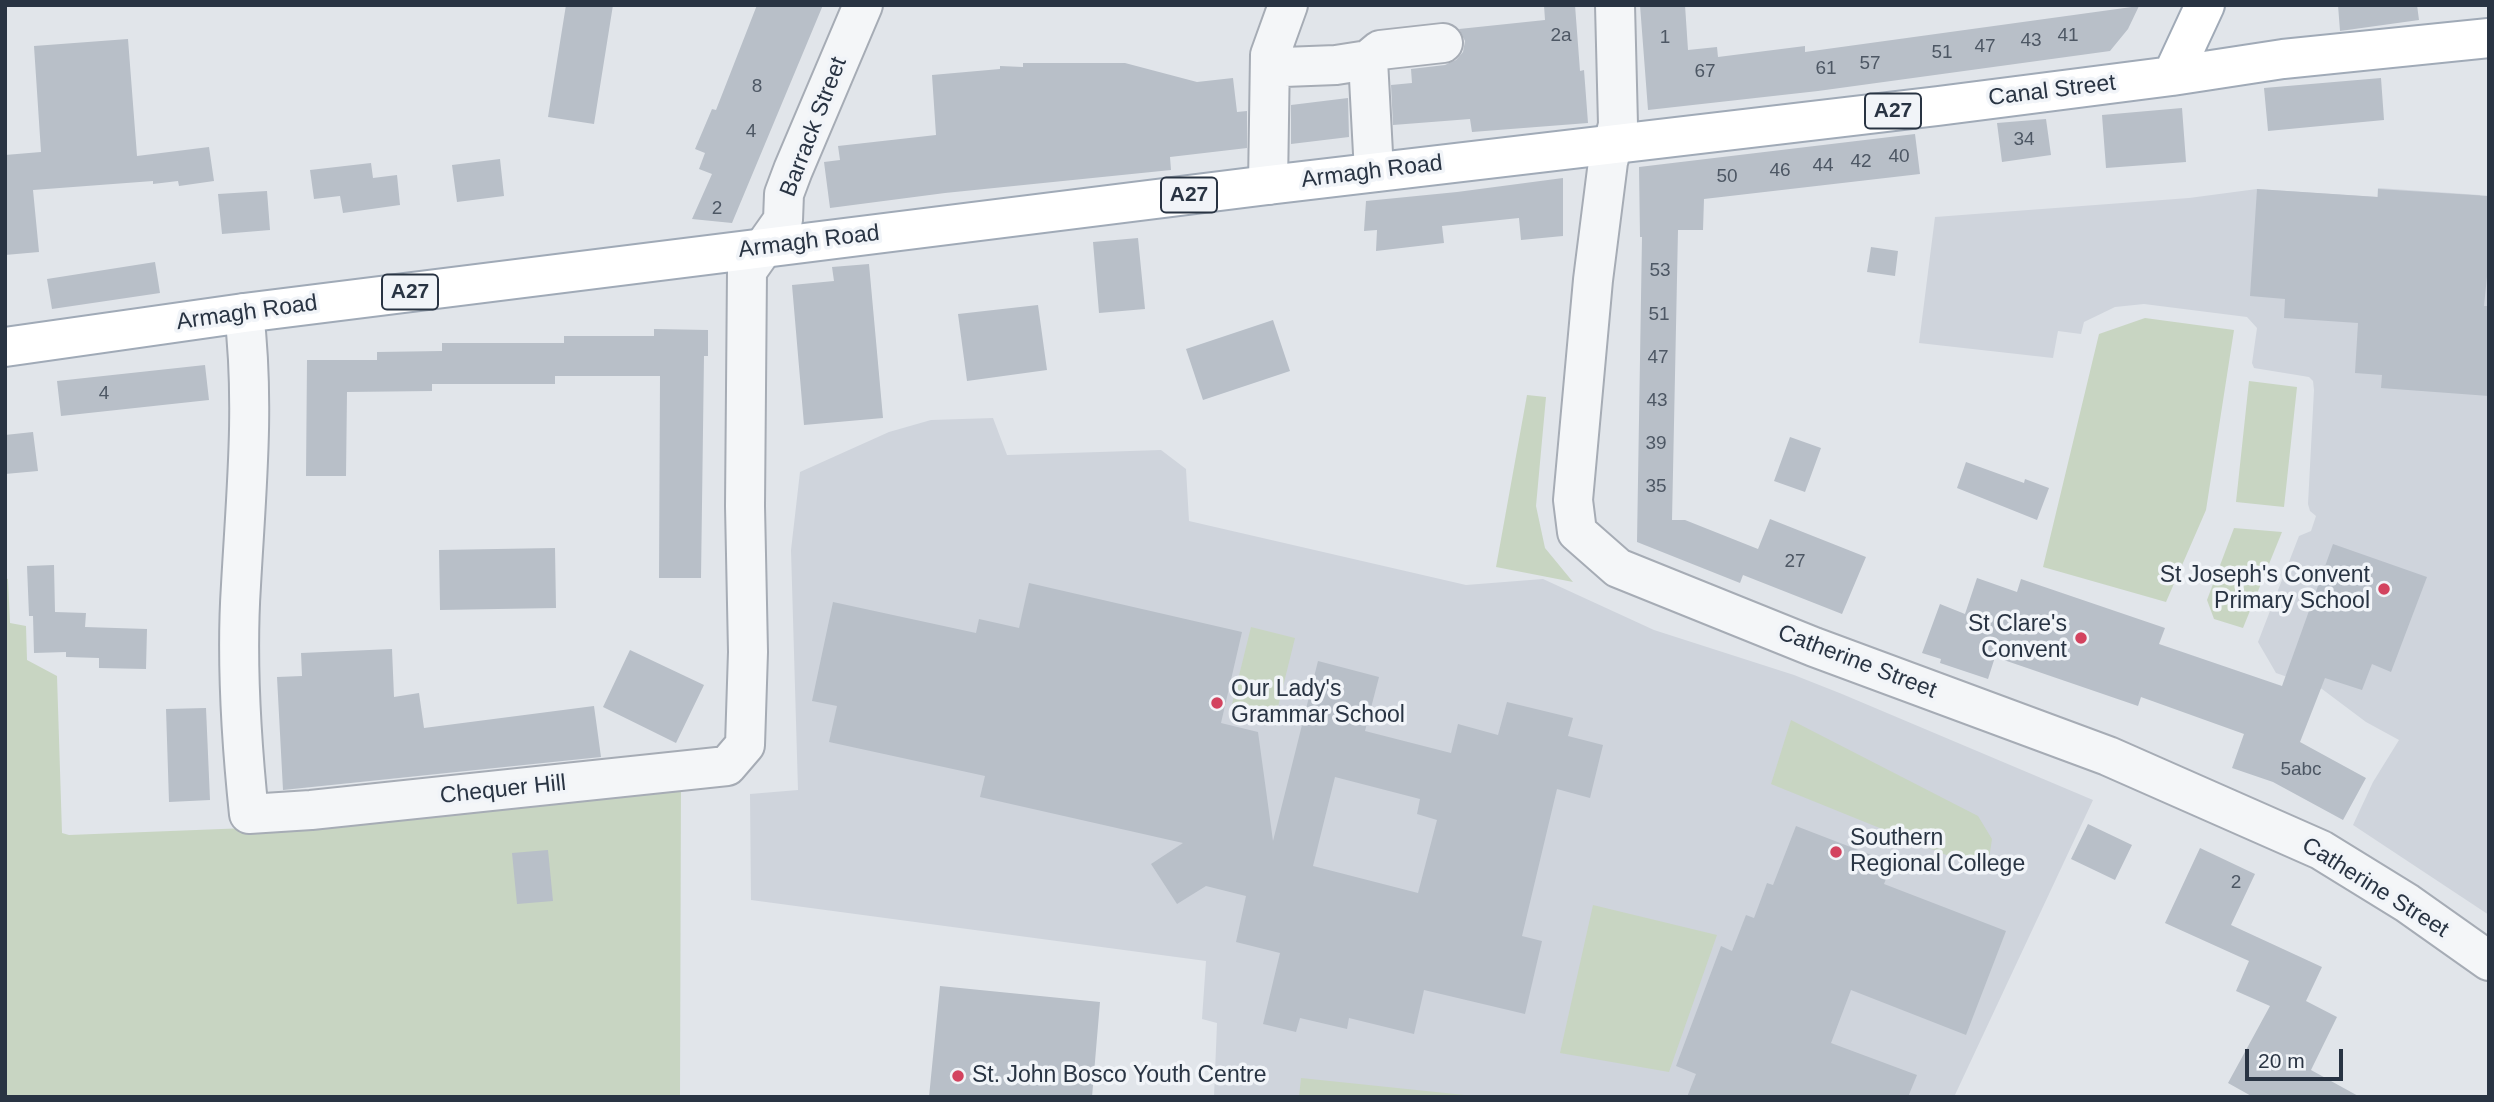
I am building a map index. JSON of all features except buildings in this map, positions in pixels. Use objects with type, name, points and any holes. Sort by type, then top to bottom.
[{"type":"main road","points":[[2172,76],[2205,5]]},
{"type":"main road","name":"Canal Street","points":[[1614,143],[2172,76],[2283,59],[2489,38]]},
{"type":"main road","name":"Armagh Road","points":[[5,346],[764,247],[1614,143]]},
{"type":"street","name":"Barrack Street","points":[[764,247],[783,220],[784,194],[863,5]]},
{"type":"street","points":[[1268,185],[1270,55],[1288,5]]},
{"type":"street","name":"Catherine Street","points":[[1615,5],[1618,125],[1608,162],[1593,280],[1573,500],[1577,532],[1618,568],[1814,647],[2108,756],[2321,850],[2407,903],[2489,961]]},
{"type":"street","points":[[1283,67],[1336,65],[1368,60],[1380,50],[1443,43]]},
{"type":"street","points":[[1368,60],[1374,172]]},
{"type":"street","name":"Chequer Hill","points":[[244,313],[250,420],[240,587],[240,700],[249,814],[311,810],[727,766],[746,745],[747,271],[764,247]]},
{"type":"shaded area","name":"St Joseph's Convent Primary School","points":[[2378,188],[2480,195],[2479,204],[2489,219],[2489,915],[2353,825],[2373,782],[2399,740],[2366,722],[2322,689],[2276,673],[2258,642],[2299,536],[2311,531],[2316,516],[2310,511],[2308,504],[2313,381],[2309,377],[2254,368],[2252,363],[2257,328],[2247,317],[2144,304],[2115,307],[2084,322],[2081,334],[2058,331],[2053,358],[1919,343],[1935,217],[2189,198],[2257,189],[2377,197]]},
{"type":"shaded area","name":"Our Lady's Grammar School","points":[[993,418],[1007,455],[1161,450],[1186,469],[1189,521],[1466,585],[1543,579],[1654,630],[1794,675],[2093,800],[1954,1097],[1214,1097],[1217,1023],[1202,1019],[1206,961],[751,900],[750,794],[798,790],[791,550],[800,472],[889,432],[931,420]]},
{"type":"green space","points":[[2145,318],[2234,330],[2206,510],[2166,602],[2043,567],[2099,334]]},
{"type":"green space","points":[[2249,381],[2297,387],[2284,507],[2236,502]]},
{"type":"green space","points":[[1527,395],[1546,397],[1536,506],[1545,548],[1573,582],[1496,567]]},
{"type":"green space","points":[[2234,528],[2282,532],[2243,628],[2214,619],[2207,600]]},
{"type":"green space","points":[[5,578],[8,579],[10,623],[26,626],[27,660],[57,676],[62,833],[69,835],[247,828],[681,782],[680,1097],[5,1097]]},
{"type":"green space","points":[[1251,627],[1295,638],[1275,719],[1231,708]]},
{"type":"green space","points":[[1791,720],[1978,816],[1992,839],[1989,859],[1971,865],[1771,784]]},
{"type":"green space","points":[[1593,905],[1717,935],[1669,1072],[1560,1053]]},
{"type":"green space","points":[[1301,1078],[1484,1097],[1299,1097]]},
{"type":"place","name":"St Joseph's Convent Primary School","points":[[2384,589]]},
{"type":"place","name":"St Clare's Convent","points":[[2081,638]]},
{"type":"place","name":"Our Lady's Grammar School","points":[[1217,703]]},
{"type":"place","name":"Southern Regional College","points":[[1836,852]]},
{"type":"place","name":"St. John Bosco Youth Centre","points":[[958,1076]]}]
